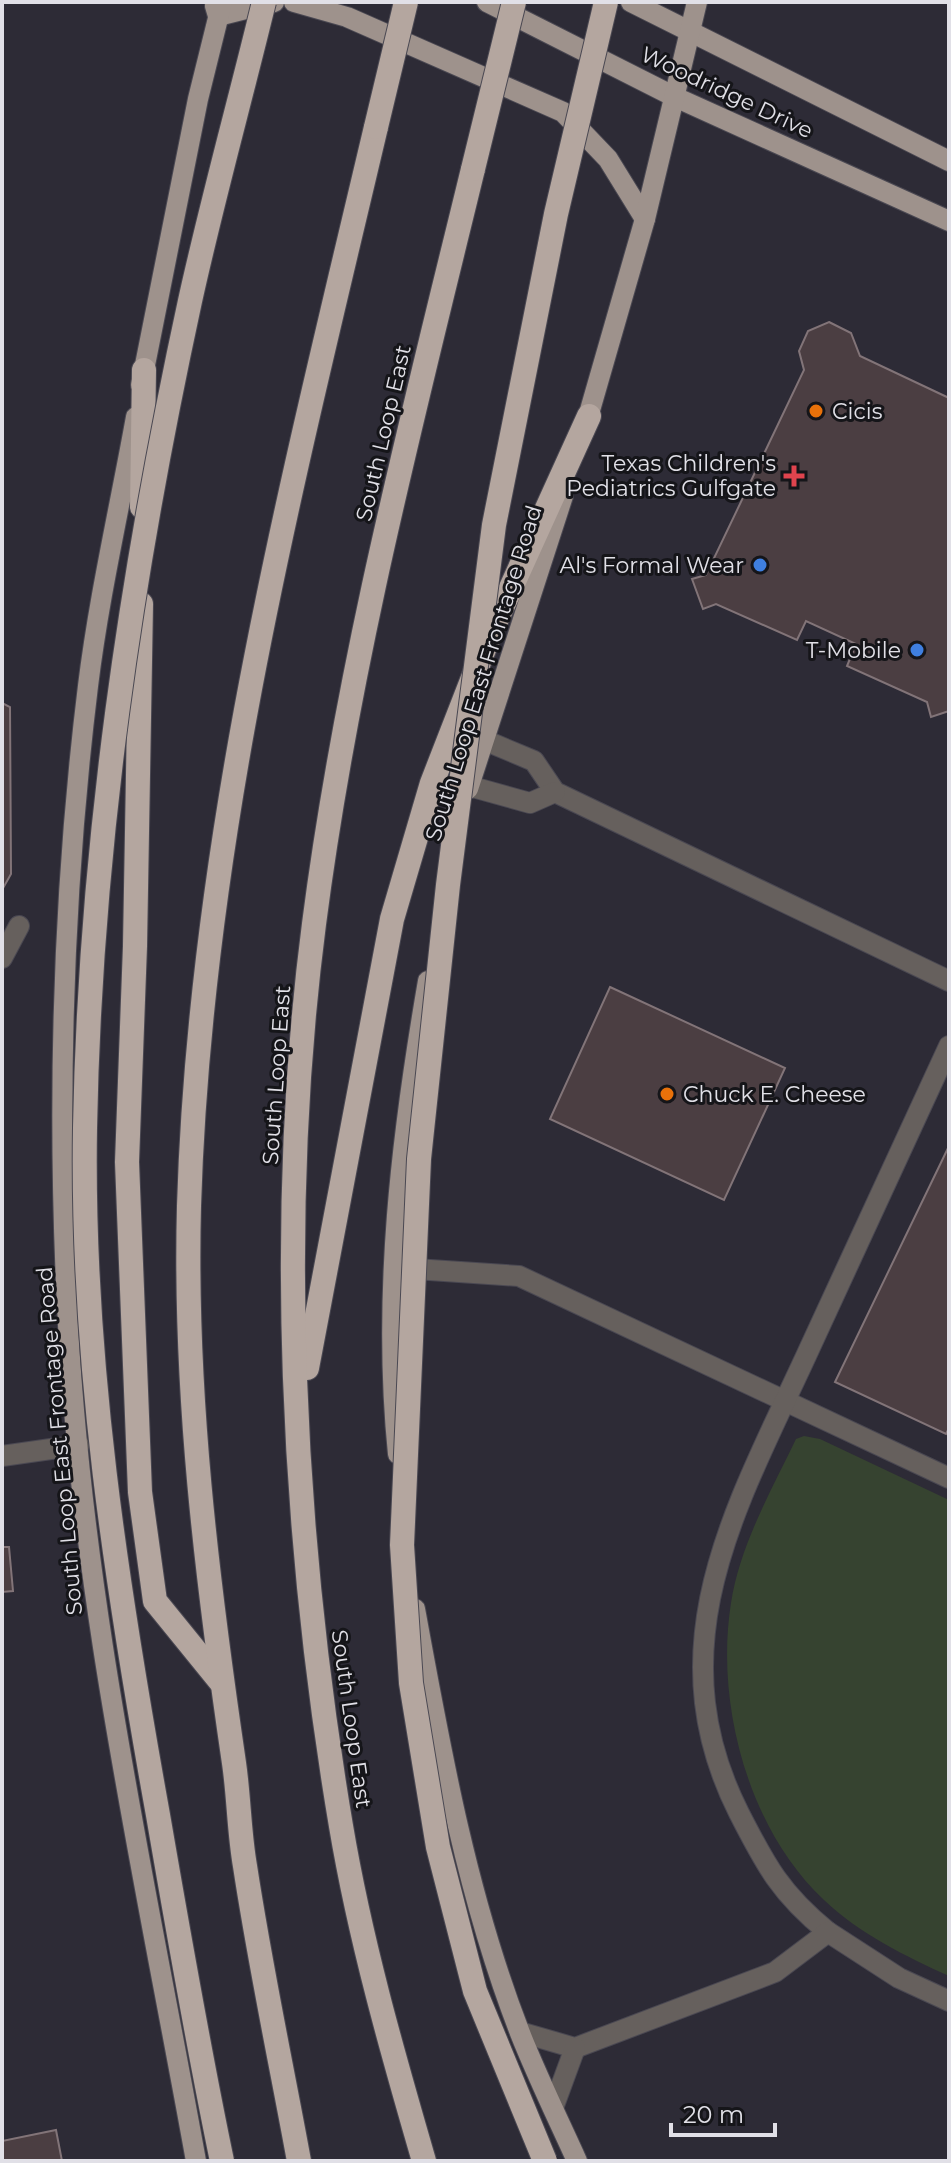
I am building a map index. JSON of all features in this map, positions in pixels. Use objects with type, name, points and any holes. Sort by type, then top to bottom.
[{"type":"highway","points":[[222,2161],[138,1706],[114,1556],[97,1422],[88,1275],[85,1129],[96,898],[121,679],[191,299],[264,2]]},
{"type":"highway","points":[[299,2161],[244,1864],[234,1767],[220,1681],[195,1447],[189,1205],[211,926],[256,643],[406,2]]},
{"type":"highway","name":"South Loop East","points":[[424,2161],[387,2031],[342,1831],[314,1641],[298,1418],[295,1213],[299,1072],[313,928],[336,771],[360,643],[514,2]]},
{"type":"highway","points":[[545,2161],[475,1991],[438,1847],[411,1683],[402,1545],[419,1159],[448,885],[494,525],[556,214],[606,2]]},
{"type":"highway","points":[[144,370],[136,931],[127,1162],[140,1492],[155,1601],[220,1681]]},
{"type":"highway","points":[[298,1418],[396,904],[432,783],[478,664],[589,416]]},
{"type":"main road","points":[[218,7],[274,2]]},
{"type":"main road","points":[[294,2],[347,17],[563,112],[608,159],[645,219]]},
{"type":"main road","name":"Woodridge Drive","points":[[487,2],[675,97],[949,221]]},
{"type":"main road","name":"Woodridge Drive","points":[[631,2],[949,161]]},
{"type":"main road","name":"South Loop East Frontage Road","points":[[577,2161],[520,2032],[471,1877],[442,1755],[412,1593],[395,1422],[392,1268],[402,1153],[441,900],[469,786],[589,416],[645,219],[697,2]]},
{"type":"main road","name":"South Loop East Frontage Road","points":[[196,2161],[105,1662],[79,1445],[67,1309],[63,1074],[75,821],[88,684],[144,370],[218,7]]},
{"type":"lane","points":[[484,740],[534,761],[555,792],[949,981]]},
{"type":"lane","points":[[469,786],[530,803],[555,792]]},
{"type":"lane","points":[[2,958],[19,926]]},
{"type":"lane","points":[[949,1046],[785,1404],[749,1474],[719,1554],[703,1657],[704,1700],[716,1760],[770,1874],[795,1906],[828,1932],[899,1978],[949,2001]]},
{"type":"lane","points":[[392,1268],[519,1276],[785,1404],[949,1478]]},
{"type":"lane","points":[[2,1456],[79,1445]]},
{"type":"lane","points":[[520,2032],[575,2048],[775,1972],[828,1932]]},
{"type":"lane","points":[[553,2108],[575,2048]]},
{"type":"green space","points":[[804,1436],[820,1439],[949,1500],[949,1976],[868,1934],[824,1900],[798,1871],[775,1838],[743,1762],[733,1722],[728,1682],[727,1642],[735,1581],[758,1519],[796,1439]]},
{"type":"building","points":[[829,322],[851,333],[860,356],[949,398],[949,711],[931,717],[927,702],[847,666],[856,644],[806,621],[797,640],[716,604],[703,609],[692,579],[706,575],[804,370],[799,351],[808,331]]},
{"type":"building","points":[[2,703],[10,707],[11,874],[2,890]]},
{"type":"building","name":"Chuck E. Cheese","points":[[610,987],[785,1068],[724,1200],[550,1119]]},
{"type":"building","points":[[949,1146],[949,1428],[946,1434],[835,1382]]},
{"type":"building","points":[[2,1547],[9,1547],[13,1591],[2,1592]]},
{"type":"building","points":[[56,2130],[62,2161],[2,2161],[2,2141]]},
{"type":"place","name":"Cicis","points":[[816,411]]},
{"type":"place","name":"Texas Children's Pediatrics Gulfgate","points":[[794,476]]},
{"type":"place","name":"Al's Formal Wear","points":[[760,565]]},
{"type":"place","name":"T-Mobile","points":[[917,650]]},
{"type":"place","name":"Chuck E. Cheese","points":[[667,1094]]}]
